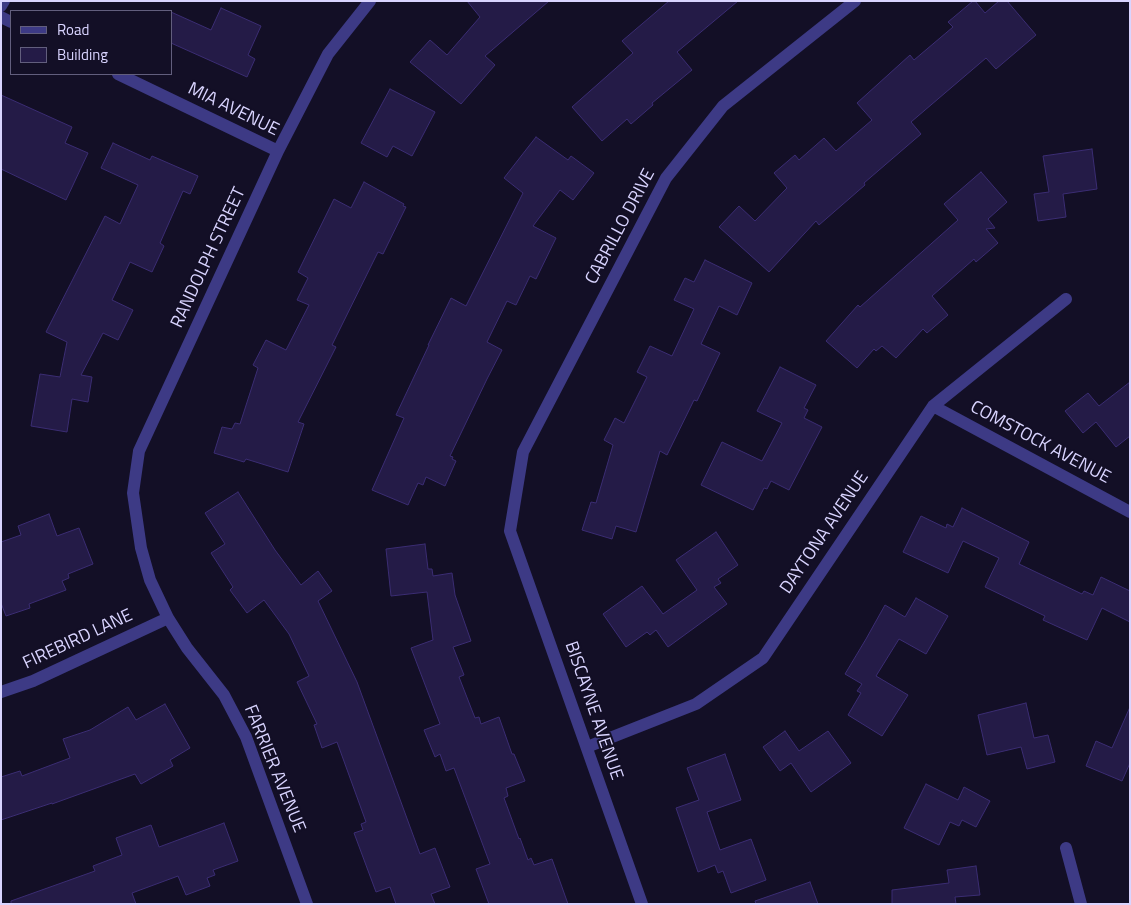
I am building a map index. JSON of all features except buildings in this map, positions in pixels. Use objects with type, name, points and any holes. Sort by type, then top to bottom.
[{"type":"street","points":[[1,6],[4,1]]},
{"type":"street","name":"RANDOLPH STREET","points":[[141,548],[133,493],[139,450],[278,151],[328,54],[370,1]]},
{"type":"street","name":"CABRILLO DRIVE","points":[[510,531],[523,452],[666,178],[723,106],[855,1]]},
{"type":"street","name":"MIA AVENUE","points":[[120,75],[278,151]]},
{"type":"street","name":"DAYTONA AVENUE","points":[[587,747],[696,704],[763,658],[933,406],[1066,299]]},
{"type":"street","name":"COMSTOCK AVENUE","points":[[933,406],[1130,512]]},
{"type":"street","name":"BISCAYNE AVENUE","points":[[510,531],[642,904]]},
{"type":"street","name":"FARRIER AVENUE","points":[[141,548],[150,580],[168,618],[187,648],[224,695],[246,737],[307,904]]},
{"type":"street","name":"FIREBIRD LANE","points":[[1,692],[33,681],[168,618]]},
{"type":"street","points":[[1066,848],[1080,904]]}]
